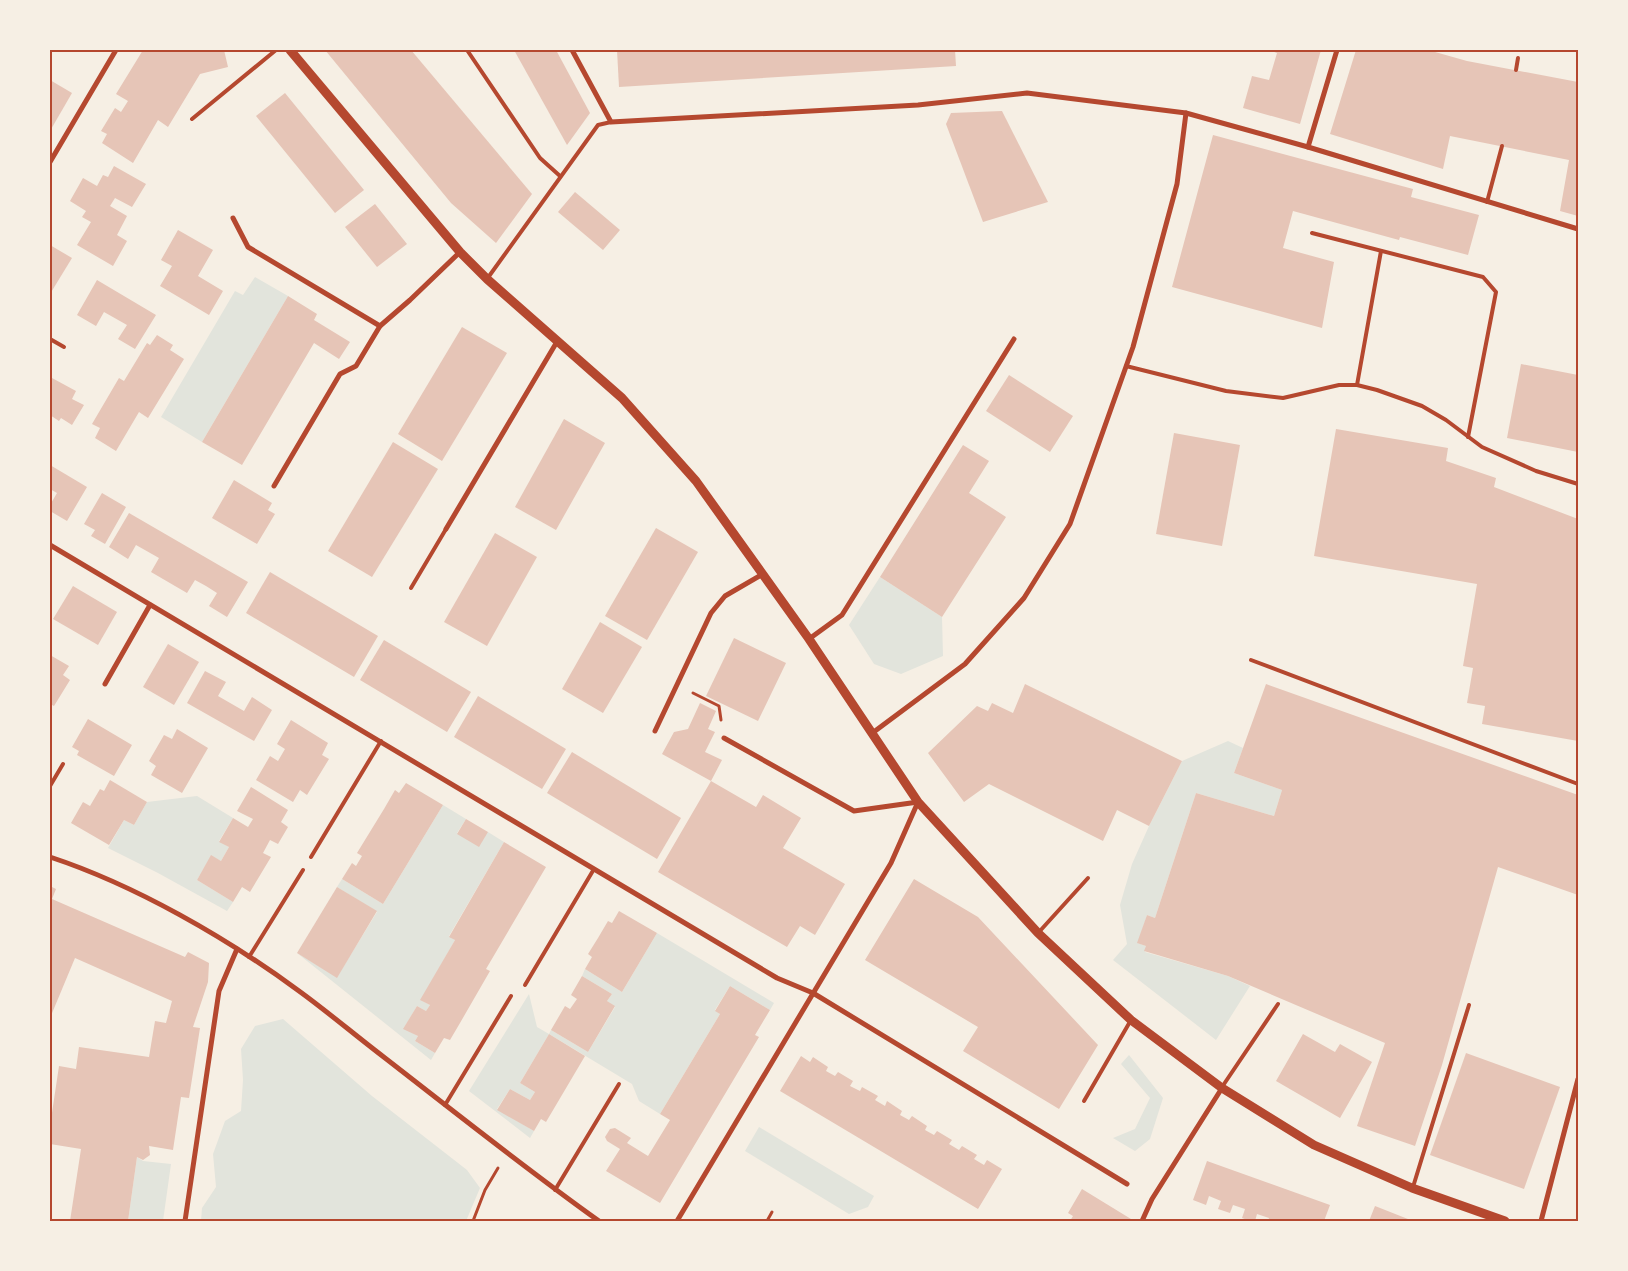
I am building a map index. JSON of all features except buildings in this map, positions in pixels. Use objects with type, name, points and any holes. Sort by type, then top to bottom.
[{"type":"street","points":[[50,162],[116,50]]},
{"type":"street","points":[[290,50],[460,252],[487,279],[622,398],[696,481],[809,639],[918,802],[1038,933],[1131,1020],[1222,1088],[1314,1145],[1412,1188],[1505,1221]]},
{"type":"street","points":[[572,50],[611,122],[918,105],[1027,93],[1186,113],[1308,147],[1578,230]]},
{"type":"street","points":[[1308,147],[1337,50]]},
{"type":"street","points":[[871,734],[965,664],[1024,598],[1070,524],[1126,366],[1177,184],[1186,113]]},
{"type":"street","points":[[233,218],[248,247],[380,326]]},
{"type":"street","points":[[274,486],[340,374],[356,366],[380,326],[460,252]]},
{"type":"street","points":[[809,639],[842,615],[1014,339]]},
{"type":"street","points":[[446,529],[558,340]]},
{"type":"street","points":[[50,545],[777,978],[813,993],[1126,1184]]},
{"type":"street","points":[[655,731],[711,613],[725,596],[762,574]]},
{"type":"street","points":[[105,684],[150,604]]},
{"type":"street","points":[[724,738],[854,811],[918,802]]},
{"type":"street","points":[[677,1221],[890,863],[918,802]]},
{"type":"street","points":[[50,857],[84,868],[171,911],[249,957],[299,991],[554,1190],[598,1221]]},
{"type":"street","points":[[185,1221],[219,991],[237,950]]},
{"type":"street","points":[[1541,1221],[1578,1078]]},
{"type":"street","points":[[1142,1221],[1152,1199],[1222,1088]]},
{"type":"lane","points":[[192,119],[276,50]]},
{"type":"lane","points":[[467,50],[540,158],[560,176]]},
{"type":"lane","points":[[1516,70],[1518,58]]},
{"type":"lane","points":[[487,279],[598,125],[611,122]]},
{"type":"lane","points":[[1487,202],[1502,146]]},
{"type":"lane","points":[[1312,233],[1483,277],[1496,292],[1468,437]]},
{"type":"lane","points":[[1357,385],[1381,251]]},
{"type":"lane","points":[[50,339],[64,347]]},
{"type":"lane","points":[[1126,366],[1226,391],[1283,398],[1339,385],[1357,385],[1377,390],[1422,406],[1446,420],[1482,447],[1536,471],[1578,484]]},
{"type":"lane","points":[[411,588],[446,529]]},
{"type":"lane","points":[[1251,660],[1578,784]]},
{"type":"lane","points":[[311,857],[381,742]]},
{"type":"lane","points":[[50,786],[63,764]]},
{"type":"lane","points":[[525,985],[594,869]]},
{"type":"lane","points":[[249,957],[303,870]]},
{"type":"lane","points":[[1038,933],[1088,878]]},
{"type":"lane","points":[[445,1105],[511,996]]},
{"type":"lane","points":[[1222,1088],[1278,1004]]},
{"type":"lane","points":[[1412,1188],[1469,1005]]},
{"type":"lane","points":[[1084,1101],[1131,1020]]},
{"type":"lane","points":[[554,1190],[619,1084]]},
{"type":"path","points":[[677,684],[719,706],[724,738]]},
{"type":"path","points":[[473,1221],[485,1190],[508,1153]]},
{"type":"path","points":[[767,1221],[772,1212]]},
{"type":"shaded area","points":[[255,277],[288,296],[202,442],[161,417],[235,291],[243,295]]},
{"type":"shaded area","points":[[880,577],[942,617],[943,656],[901,674],[874,664],[849,625]]},
{"type":"shaded area","points":[[1228,741],[1243,748],[1234,773],[1282,790],[1274,816],[1196,793],[1155,918],[1147,915],[1138,943],[1146,946],[1145,952],[1228,976],[1250,986],[1216,1040],[1113,960],[1127,944],[1120,905],[1132,864],[1182,761]]},
{"type":"shaded area","points":[[197,796],[233,818],[219,841],[229,847],[221,861],[211,856],[197,880],[233,902],[227,911],[108,848],[124,820],[134,825],[147,802]]},
{"type":"shaded area","points":[[443,805],[466,819],[457,833],[488,832],[504,842],[449,936],[455,940],[421,1000],[430,1005],[426,1011],[417,1006],[404,1028],[418,1036],[415,1041],[435,1053],[431,1060],[297,953],[337,977],[377,912],[337,887],[342,879],[383,904]]},
{"type":"shaded area","points":[[657,933],[774,1003],[770,1010],[730,986],[715,1010],[720,1014],[660,1114],[639,1101],[632,1084],[549,1034],[551,1030],[588,1052],[615,1007],[607,1001],[612,994],[582,976],[585,969],[622,992]]},
{"type":"shaded area","points":[[529,994],[537,1027],[549,1034],[520,1083],[535,1092],[530,1100],[510,1089],[497,1109],[534,1131],[530,1138],[469,1091]]},
{"type":"shaded area","points":[[283,1019],[372,1096],[467,1170],[480,1188],[466,1221],[201,1221],[202,1208],[216,1187],[213,1154],[225,1121],[241,1111],[243,1080],[241,1049],[255,1026]]},
{"type":"shaded area","points":[[1129,1055],[1163,1098],[1150,1139],[1135,1151],[1113,1138],[1135,1129],[1150,1098],[1121,1064]]},
{"type":"shaded area","points":[[759,1127],[874,1196],[868,1207],[849,1214],[745,1151]]},
{"type":"shaded area","points":[[137,1157],[143,1161],[171,1164],[163,1221],[128,1221]]}]
